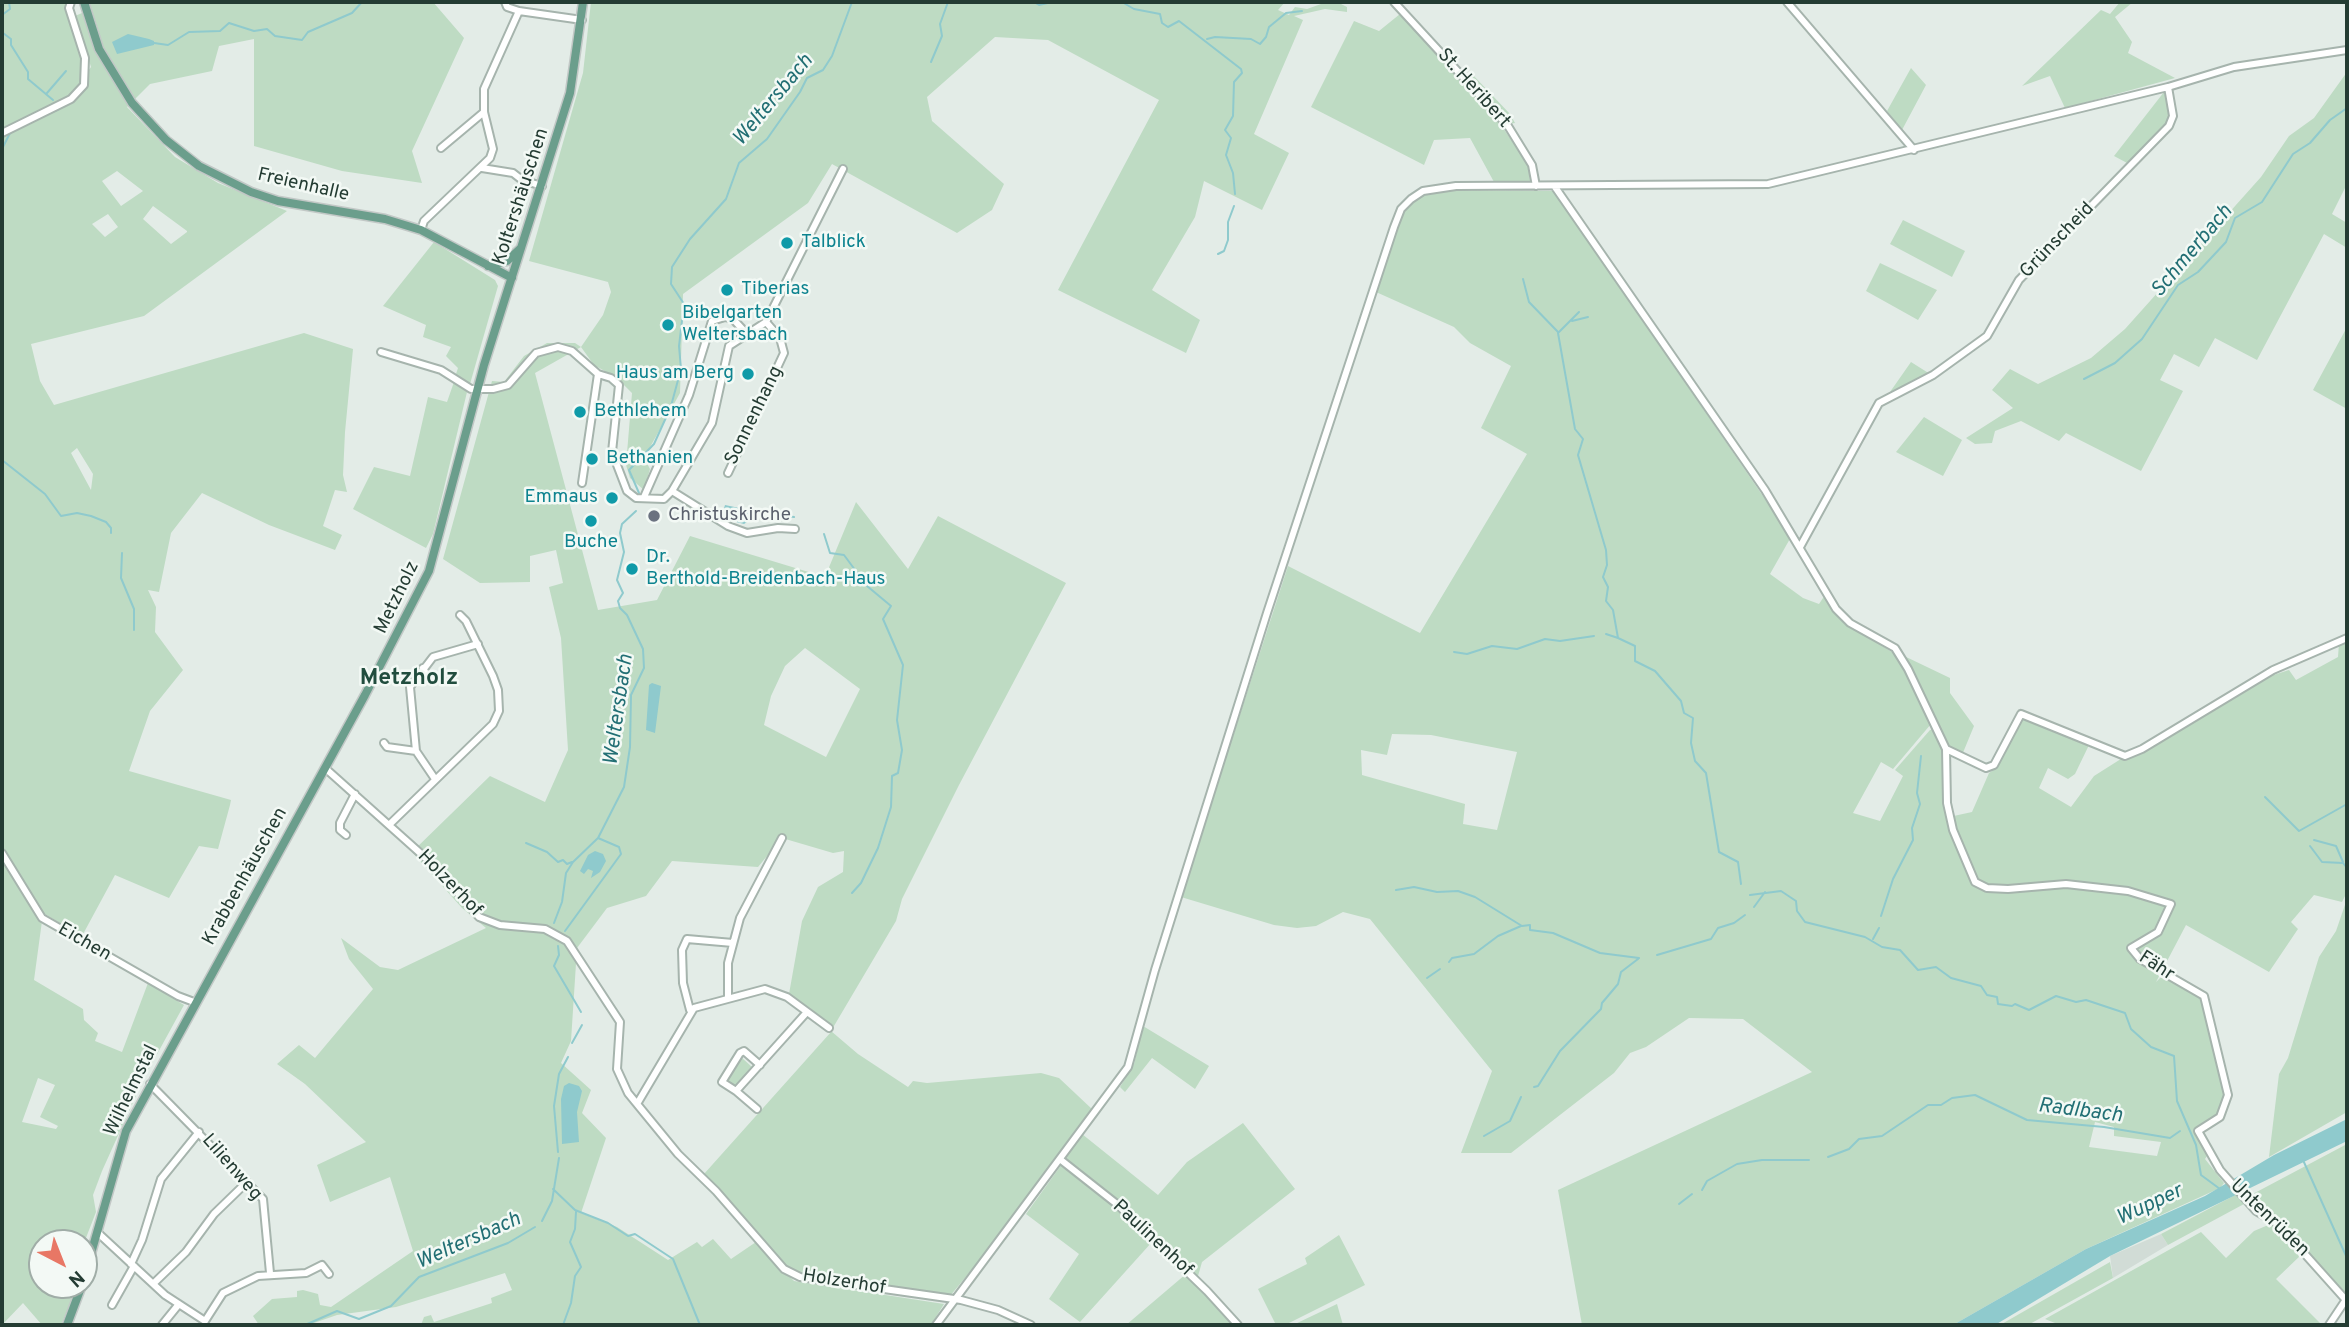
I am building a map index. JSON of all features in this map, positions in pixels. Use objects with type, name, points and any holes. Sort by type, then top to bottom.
[{"type":"main road","name":"Freienhalle","points":[[84,2],[99,49],[132,103],[166,139],[199,166],[251,192],[278,201],[385,219],[421,230],[512,278]]},
{"type":"main road","name":"Koltershäuschen","points":[[437,551],[479,384],[570,93],[583,2]]},
{"type":"main road","points":[[488,266],[507,261],[523,246]]},
{"type":"main road","name":"Metzholz","points":[[325,768],[409,615],[437,551]]},
{"type":"main road","name":"Krabbenhäuschen","points":[[194,1002],[325,768]]},
{"type":"main road","name":"Wilhelmstal","points":[[98,1229],[126,1131],[194,1002]]},
{"type":"main road","points":[[67,1325],[77,1299]]},
{"type":"street","points":[[2,133],[71,99],[84,85],[85,58],[69,8],[71,2]]},
{"type":"street","points":[[505,2],[507,7],[519,11],[582,20]]},
{"type":"street","name":"St. Heribert","points":[[1394,2],[1508,126],[1532,165],[1535,186]]},
{"type":"street","points":[[1787,2],[1914,150]]},
{"type":"street","points":[[421,230],[424,221],[482,168],[493,149],[484,112],[484,89],[519,11]]},
{"type":"street","points":[[936,1325],[1122,1080],[1132,1057],[1155,970],[1267,613],[1401,209],[1423,191],[1438,188],[1768,184],[2168,87],[2234,66],[2347,50]]},
{"type":"street","name":"Grünscheid","points":[[1800,547],[1878,403],[1933,375],[1987,336],[2019,280],[2172,122],[2168,87]]},
{"type":"street","points":[[441,148],[484,112]]},
{"type":"street","points":[[482,168],[513,173],[522,180],[542,186]]},
{"type":"street","points":[[381,352],[441,370],[465,386],[479,384],[502,389],[514,381],[530,358],[551,348],[572,351],[598,374],[617,382],[621,391],[612,452],[616,468],[632,496],[664,499],[672,491],[712,423],[729,346],[766,322],[842,169]]},
{"type":"street","points":[[1555,187],[1706,403],[1800,547],[1836,609],[1850,623],[1895,648],[1908,669],[1946,749],[1986,768],[1994,765],[2021,714],[2125,756],[2142,749],[2273,670],[2347,638]]},
{"type":"street","points":[[644,497],[689,395],[712,321],[725,317],[733,319],[746,333]]},
{"type":"street","name":"Sonnenhang","points":[[728,474],[783,353],[780,338],[766,322]]},
{"type":"street","points":[[582,483],[598,374]]},
{"type":"street","points":[[672,491],[728,526],[747,533],[778,527],[795,530]]},
{"type":"street","points":[[390,824],[493,724],[499,711],[498,690],[478,644],[460,615]]},
{"type":"street","points":[[435,779],[416,751],[410,687],[433,657],[478,644]]},
{"type":"street","points":[[423,668],[429,679]]},
{"type":"street","points":[[384,743],[387,747],[416,751]]},
{"type":"street","name":"Fähr","points":[[1946,749],[1947,803],[1953,830],[1975,882],[1987,888],[2008,889],[2066,884],[2128,891],[2171,904],[2171,910],[2158,932],[2131,948],[2140,959],[2204,996],[2228,1095],[2220,1117],[2198,1131],[2220,1170]]},
{"type":"street","name":"Holzerhof","points":[[325,768],[429,861],[479,917],[500,925],[545,929],[567,941],[620,1022],[617,1061],[622,1083],[678,1154],[784,1269],[800,1278],[953,1300],[998,1310],[1031,1325]]},
{"type":"street","points":[[346,835],[340,830],[340,823],[355,794]]},
{"type":"street","points":[[728,997],[728,963],[745,907],[782,838]]},
{"type":"street","name":"Eichen","points":[[2,853],[42,918],[178,996],[194,1002]]},
{"type":"street","points":[[691,1010],[683,983],[682,950],[687,939],[733,943]]},
{"type":"street","points":[[637,1104],[691,1010],[728,997],[765,989],[787,997],[829,1028]]},
{"type":"street","points":[[736,1091],[807,1012]]},
{"type":"street","points":[[757,1109],[722,1082],[737,1055],[744,1051],[760,1065]]},
{"type":"street","name":"Lilienweg","points":[[150,1084],[263,1199],[270,1273]]},
{"type":"street","points":[[112,1306],[133,1265],[161,1179],[199,1132]]},
{"type":"street","name":"Paulinenhof","points":[[1061,1160],[1118,1205],[1238,1325]]},
{"type":"street","name":"Untenrüden","points":[[2220,1170],[2253,1207],[2278,1224],[2346,1298],[2329,1325]]},
{"type":"street","points":[[153,1284],[186,1252],[214,1214],[247,1182]]},
{"type":"street","points":[[98,1233],[153,1284],[205,1323],[229,1289],[270,1273],[306,1273],[322,1265],[329,1274]]},
{"type":"street","points":[[162,1325],[179,1304]]},
{"type":"shaded area","points":[[2161,1234],[2168,1245],[2113,1278],[2110,1256]]},
{"type":"green space","points":[[2,2],[67,2],[83,62],[84,77],[91,67],[75,16],[82,13],[92,40],[99,32],[89,2],[433,2],[464,38],[412,151],[422,183],[342,171],[254,146],[254,39],[219,46],[212,71],[150,84],[127,107],[175,157],[218,183],[287,211],[144,316],[31,344],[40,381],[54,405],[304,333],[353,349],[343,475],[347,492],[335,490],[323,526],[342,535],[335,550],[269,525],[202,493],[171,533],[159,592],[148,590],[156,607],[155,632],[183,670],[150,711],[129,771],[231,800],[218,849],[199,846],[169,898],[115,875],[82,936],[43,913],[2,846]],"holes":[[[117,171],[143,191],[121,206],[102,181]],[[153,206],[187,232],[171,244],[143,219]],[[108,214],[118,227],[105,237],[92,224]],[[77,448],[93,474],[91,490],[71,453]]]},
{"type":"green space","points":[[591,2],[1285,2],[1278,10],[1289,15],[1295,7],[1307,9],[1321,4],[1341,4],[1347,7],[1347,12],[1325,9],[1294,16],[1303,20],[1254,134],[1289,153],[1262,210],[1204,181],[1195,217],[1152,290],[1200,320],[1186,353],[1058,290],[1159,100],[1048,40],[995,37],[927,97],[932,121],[1004,184],[992,210],[957,233],[832,164],[808,203],[683,294],[680,393],[644,458],[650,469],[644,490],[630,478],[626,465],[632,393],[617,378],[594,365],[581,347],[603,315],[611,292],[608,282],[529,261],[583,73]]},
{"type":"green space","points":[[2120,2],[2133,2],[2115,17],[2132,42],[2128,53],[2175,78],[2065,108],[2050,76],[2022,86],[2101,10],[2110,14]]},
{"type":"green space","points":[[1400,14],[1461,80],[1473,75],[1510,114],[1515,123],[1501,125],[1529,166],[1530,182],[1494,182],[1470,138],[1434,140],[1424,165],[1311,107],[1354,21],[1379,31]]},
{"type":"green space","points":[[1911,68],[1926,85],[1902,130],[1887,111]]},
{"type":"green space","points":[[2347,72],[2347,184],[2332,214],[2347,223],[2347,248],[2324,234],[2257,360],[2215,338],[2199,367],[2174,354],[2160,380],[2183,391],[2141,471],[2066,433],[2059,441],[2021,421],[1995,431],[1992,443],[1975,444],[1966,438],[2013,408],[1992,390],[2010,369],[2038,384],[2091,358],[2125,329],[2261,177],[2289,136],[2314,118]]},
{"type":"green space","points":[[2164,92],[2171,115],[2167,124],[2129,164],[2114,156]]},
{"type":"green space","points":[[1438,190],[1554,191],[1791,537],[1770,574],[1803,598],[1819,604],[1825,595],[1848,625],[1892,652],[1904,667],[1931,724],[1893,769],[1881,762],[1853,813],[1880,821],[1903,776],[1895,770],[1930,730],[1935,729],[1944,750],[1949,817],[1972,812],[1989,773],[1998,767],[1997,764],[2024,717],[2089,745],[2075,774],[2068,779],[2048,768],[2039,788],[2071,807],[2094,776],[2124,757],[2137,755],[2261,679],[2289,670],[2296,680],[2338,657],[2339,643],[2347,640],[2347,892],[2342,902],[2314,895],[2291,922],[2298,929],[2269,972],[2186,925],[2156,982],[2163,975],[2202,998],[2226,1093],[2219,1114],[2197,1131],[2207,1156],[2205,1159],[2224,1183],[2220,1188],[2086,1249],[1953,1325],[1582,1325],[1558,1190],[1812,1072],[1743,1019],[1689,1018],[1646,1047],[1630,1053],[1614,1073],[1511,1153],[1461,1153],[1492,1071],[1370,919],[1343,912],[1316,926],[1297,928],[1274,925],[1181,897],[1288,566],[1420,633],[1527,454],[1481,428],[1511,366],[1470,343],[1454,327],[1376,292],[1401,214],[1421,194]],"holes":[[[1392,734],[1431,735],[1517,752],[1497,830],[1463,824],[1465,804],[1362,775],[1361,750],[1387,755]],[[2095,1122],[2114,1127],[2114,1136],[2161,1142],[2157,1156],[2089,1147]]]},
{"type":"green space","points":[[1903,220],[1965,251],[1952,277],[1890,244]]},
{"type":"green space","points":[[434,242],[495,280],[498,286],[470,384],[455,377],[458,368],[446,356],[451,347],[423,337],[426,325],[383,306]]},
{"type":"green space","points":[[1880,263],[1937,290],[1918,320],[1866,291]]},
{"type":"green space","points":[[2347,327],[2347,409],[2313,390]]},
{"type":"green space","points":[[547,343],[575,343],[581,347],[535,373],[598,610],[657,600],[690,536],[825,577],[856,502],[908,569],[938,516],[1066,583],[959,785],[902,899],[896,921],[831,1031],[858,1054],[908,1087],[913,1081],[927,1083],[1041,1073],[1059,1078],[1093,1110],[1016,1216],[950,1296],[799,1275],[787,1269],[704,1174],[831,1032],[789,994],[802,921],[818,887],[843,872],[844,851],[833,853],[782,838],[758,867],[672,861],[646,896],[607,908],[577,948],[571,1041],[561,1063],[591,1090],[582,1113],[606,1138],[581,1213],[617,1227],[668,1260],[697,1242],[702,1247],[713,1239],[731,1259],[756,1242],[794,1281],[944,1304],[931,1325],[421,1325],[424,1317],[431,1315],[434,1322],[492,1303],[491,1298],[512,1290],[505,1273],[396,1307],[337,1315],[308,1325],[259,1325],[253,1316],[272,1299],[297,1297],[297,1291],[303,1290],[318,1294],[320,1305],[331,1307],[413,1251],[390,1177],[330,1202],[317,1165],[366,1142],[305,1084],[277,1064],[299,1045],[315,1058],[373,989],[349,959],[341,938],[380,967],[398,970],[486,928],[462,908],[412,852],[490,776],[545,802],[568,750],[561,638],[549,587],[563,583],[556,550],[530,556],[530,582],[480,583],[443,559],[492,381],[504,382],[524,356]],"holes":[[[805,648],[860,689],[826,757],[764,725],[771,696],[785,666]]]},
{"type":"green space","points":[[1911,362],[1930,374],[1890,392]]},
{"type":"green space","points":[[454,382],[467,392],[433,534],[426,548],[353,509],[374,467],[410,476],[428,397],[447,402]]},
{"type":"green space","points":[[1924,417],[1962,440],[1943,476],[1896,452]]},
{"type":"green space","points":[[1902,655],[1950,678],[1950,693],[1974,726],[1962,755],[1949,748]]},
{"type":"green space","points":[[2,861],[42,921],[34,980],[83,1009],[84,1020],[98,1033],[95,1041],[122,1052],[148,983],[184,1005],[144,1078],[102,1171],[93,1195],[96,1212],[89,1229],[28,1229],[28,1299],[72,1299],[61,1325],[42,1325],[23,1303],[2,1325]],"holes":[[[38,1078],[55,1085],[40,1117],[58,1126],[56,1129],[22,1122]]]},
{"type":"green space","points":[[2347,899],[2347,1112],[2269,1157],[2279,1074],[2288,1058],[2319,957],[2336,931]]},
{"type":"green space","points":[[1143,1026],[1209,1066],[1195,1089],[1152,1058],[1125,1092],[1120,1087],[1134,1064]]},
{"type":"green space","points":[[741,1057],[753,1068],[736,1089],[727,1078]]},
{"type":"green space","points":[[1243,1123],[1295,1189],[1202,1262],[1198,1276],[1218,1300],[1065,1159],[1082,1134],[1158,1195],[1187,1162]]},
{"type":"green space","points":[[2347,1144],[2347,1293],[2344,1294],[2274,1216],[2259,1208],[2249,1196]]},
{"type":"green space","points":[[1062,1164],[1118,1208],[1152,1242],[1080,1322],[1049,1299],[1079,1254],[1026,1214]]},
{"type":"green space","points":[[2237,1194],[2244,1204],[2168,1245],[2161,1234]]},
{"type":"green space","points":[[2273,1223],[2301,1255],[2276,1279],[2322,1325],[2060,1325],[2045,1319],[2201,1232],[2226,1258],[2254,1231]]},
{"type":"green space","points":[[1339,1235],[1365,1285],[1285,1325],[1276,1325],[1258,1289],[1307,1264],[1305,1258]]},
{"type":"green space","points":[[2110,1262],[2113,1278],[2028,1325],[2000,1325]]},
{"type":"green space","points":[[1186,1274],[1232,1325],[1126,1325]]},
{"type":"green space","points":[[1337,1304],[1343,1325],[1293,1325]]},
{"type":"water","points":[[128,34],[154,41],[154,45],[117,54],[112,42]]},
{"type":"water","points":[[725,505],[749,510],[752,519],[744,524],[721,518]]},
{"type":"water","points":[[652,683],[661,686],[655,733],[646,730],[649,685]]},
{"type":"water","points":[[595,851],[603,854],[606,861],[600,872],[591,878],[593,871],[588,869],[584,874],[580,871],[588,855]]},
{"type":"water","points":[[569,1083],[579,1086],[582,1091],[577,1112],[579,1142],[562,1144],[561,1099],[564,1086]]},
{"type":"water","points":[[2347,1119],[2347,1141],[2110,1256],[1995,1325],[1953,1325],[2086,1249],[2205,1196],[2274,1155]]},
{"type":"waterway","points":[[2,15],[10,9],[9,2]]},
{"type":"waterway","points":[[154,43],[168,45],[189,32],[220,31],[229,23],[254,31],[267,29],[275,36],[302,40],[308,32],[352,13],[362,2]]},
{"type":"waterway","name":"Weltersbach","points":[[671,406],[681,369],[679,346],[684,304],[671,284],[672,267],[690,239],[726,199],[739,163],[767,139],[807,78],[823,70],[832,56],[852,2]]},
{"type":"waterway","points":[[931,62],[942,36],[940,24],[948,2]]},
{"type":"waterway","points":[[1034,2],[1039,5],[1052,2]]},
{"type":"waterway","points":[[1095,2],[1101,2]]},
{"type":"waterway","points":[[1122,2],[1134,9],[1160,14],[1162,23],[1168,27],[1179,21],[1241,69],[1242,73],[1234,82],[1233,116],[1225,130],[1231,138],[1226,155],[1233,173],[1235,194]]},
{"type":"waterway","points":[[1207,39],[1251,39],[1260,44],[1269,27],[1286,13],[1302,11]]},
{"type":"waterway","points":[[2,18],[3,33],[11,39],[11,45],[28,72],[28,79],[53,100]]},
{"type":"waterway","points":[[47,93],[66,71]]},
{"type":"waterway","name":"Schmerbach","points":[[2084,379],[2115,363],[2142,339],[2178,285],[2198,272],[2226,242],[2235,218],[2262,202],[2293,154],[2310,143],[2330,120],[2347,108]]},
{"type":"waterway","points":[[35,120],[59,109]]},
{"type":"waterway","points":[[2,149],[10,133],[21,127]]},
{"type":"waterway","points":[[1218,254],[1224,251],[1228,240],[1228,222],[1234,206]]},
{"type":"waterway","points":[[1523,279],[1529,302],[1558,332]]},
{"type":"waterway","points":[[1579,312],[1558,333],[1575,429],[1583,439],[1578,455],[1606,550],[1607,565],[1603,577],[1608,587],[1606,601],[1613,610],[1618,638],[1635,646],[1635,661],[1655,671],[1681,701],[1684,713],[1693,718],[1691,743],[1695,761],[1706,773],[1719,852],[1738,862],[1741,884]]},
{"type":"waterway","points":[[1572,321],[1588,317]]},
{"type":"waterway","name":"Weltersbach","points":[[639,493],[629,470],[654,444],[669,411]]},
{"type":"waterway","points":[[2,460],[45,494],[61,516],[77,513],[91,516],[106,522],[111,533]]},
{"type":"waterway","name":"Weltersbach","points":[[565,931],[621,854],[619,847],[598,838],[624,787],[630,747],[631,695],[644,668],[643,649],[618,601],[623,593],[617,580],[624,552],[620,533],[622,524],[636,511]]},
{"type":"waterway","points":[[752,514],[763,512],[794,517]]},
{"type":"waterway","points":[[824,534],[830,553],[844,555],[867,586],[891,606],[883,619],[903,665],[897,720],[902,750],[898,773],[892,776],[891,807],[878,848],[861,883],[852,893]]},
{"type":"waterway","points":[[122,553],[121,578],[134,609],[134,630]]},
{"type":"waterway","points":[[1606,634],[1618,638]]},
{"type":"waterway","points":[[1454,652],[1467,654],[1492,646],[1517,649],[1545,639],[1560,641],[1594,636]]},
{"type":"waterway","points":[[1881,916],[1893,879],[1913,840],[1912,828],[1920,804],[1917,793],[1921,756]]},
{"type":"waterway","points":[[2265,797],[2299,831],[2347,804]]},
{"type":"waterway","points":[[554,923],[562,902],[566,873],[573,862],[598,838]]},
{"type":"waterway","points":[[2314,840],[2336,846],[2343,862]]},
{"type":"waterway","points":[[526,843],[547,852],[558,862],[572,862]]},
{"type":"waterway","points":[[2310,846],[2322,862],[2343,863],[2347,868]]},
{"type":"waterway","points":[[1396,890],[1414,887],[1437,892],[1458,891],[1475,897],[1522,926],[1530,925],[1530,930],[1553,933],[1600,953],[1639,958]]},
{"type":"waterway","points":[[1750,895],[1781,891],[1796,901],[1797,911],[1805,922],[1865,937],[1882,947],[1900,950],[1918,970],[1936,967],[1951,978],[1981,986],[1987,995],[1997,997],[1998,1004],[2015,1004],[2029,1010],[2056,996],[2076,1002],[2086,1000],[2125,1013],[2131,1029],[2151,1047],[2174,1056],[2177,1101],[2196,1145],[2201,1175],[2220,1189]]},
{"type":"waterway","points":[[1754,907],[1765,892]]},
{"type":"waterway","points":[[1657,955],[1711,939],[1718,928],[1734,923],[1745,915]]},
{"type":"waterway","points":[[1449,962],[1452,958],[1474,954],[1498,936],[1521,926]]},
{"type":"waterway","points":[[1873,939],[1879,928]]},
{"type":"waterway","name":"Weltersbach","points":[[558,946],[559,955],[554,966],[581,1012]]},
{"type":"waterway","points":[[1534,1087],[1538,1086],[1560,1051],[1601,1009],[1602,1003],[1618,984],[1621,972],[1638,959]]},
{"type":"waterway","points":[[1427,978],[1440,969]]},
{"type":"waterway","name":"Weltersbach","points":[[572,1043],[582,1025]]},
{"type":"waterway","name":"Weltersbach","points":[[558,1152],[554,1106],[559,1074],[568,1057]]},
{"type":"waterway","name":"Radlbach","points":[[1828,1157],[1849,1149],[1859,1139],[1882,1136],[1928,1105],[1941,1105],[1952,1098],[1975,1095],[2027,1120],[2104,1127],[2170,1138],[2180,1131]]},
{"type":"waterway","points":[[1484,1136],[1510,1121],[1521,1097]]},
{"type":"waterway","name":"Weltersbach","points":[[542,1221],[552,1201],[559,1158]]},
{"type":"waterway","name":"Radlbach","points":[[1702,1190],[1707,1181],[1737,1164],[1762,1160],[1809,1160]]},
{"type":"waterway","points":[[2303,1160],[2347,1258]]},
{"type":"waterway","points":[[553,1189],[575,1210],[608,1223],[628,1236],[635,1234],[673,1259],[700,1325]]},
{"type":"waterway","name":"Radlbach","points":[[1679,1204],[1692,1194]]},
{"type":"waterway","points":[[563,1325],[571,1303],[575,1276],[581,1267],[570,1242],[575,1229],[576,1212]]},
{"type":"waterway","name":"Weltersbach","points":[[305,1325],[337,1311],[359,1319],[391,1306],[419,1277],[508,1243],[535,1227]]},
{"type":"place","name":"Talblick","points":[[787,243]]},
{"type":"place","name":"Tiberias","points":[[727,290]]},
{"type":"place","name":"Bibelgarten Weltersbach","points":[[668,325]]},
{"type":"place","name":"Haus am Berg","points":[[748,374]]},
{"type":"place","name":"Bethlehem","points":[[580,412]]},
{"type":"place","name":"Bethanien","points":[[592,459]]},
{"type":"place","name":"Emmaus","points":[[612,498]]},
{"type":"place","name":"Christuskirche","points":[[654,516]]},
{"type":"place","name":"Buche","points":[[591,521]]},
{"type":"place","name":"Dr. Berthold-Breidenbach-Haus","points":[[632,569]]},
{"type":"district","name":"Metzholz","points":[[409,679]]},
{"type":"water label","name":"Wupper","points":[[2150,1206]]}]
